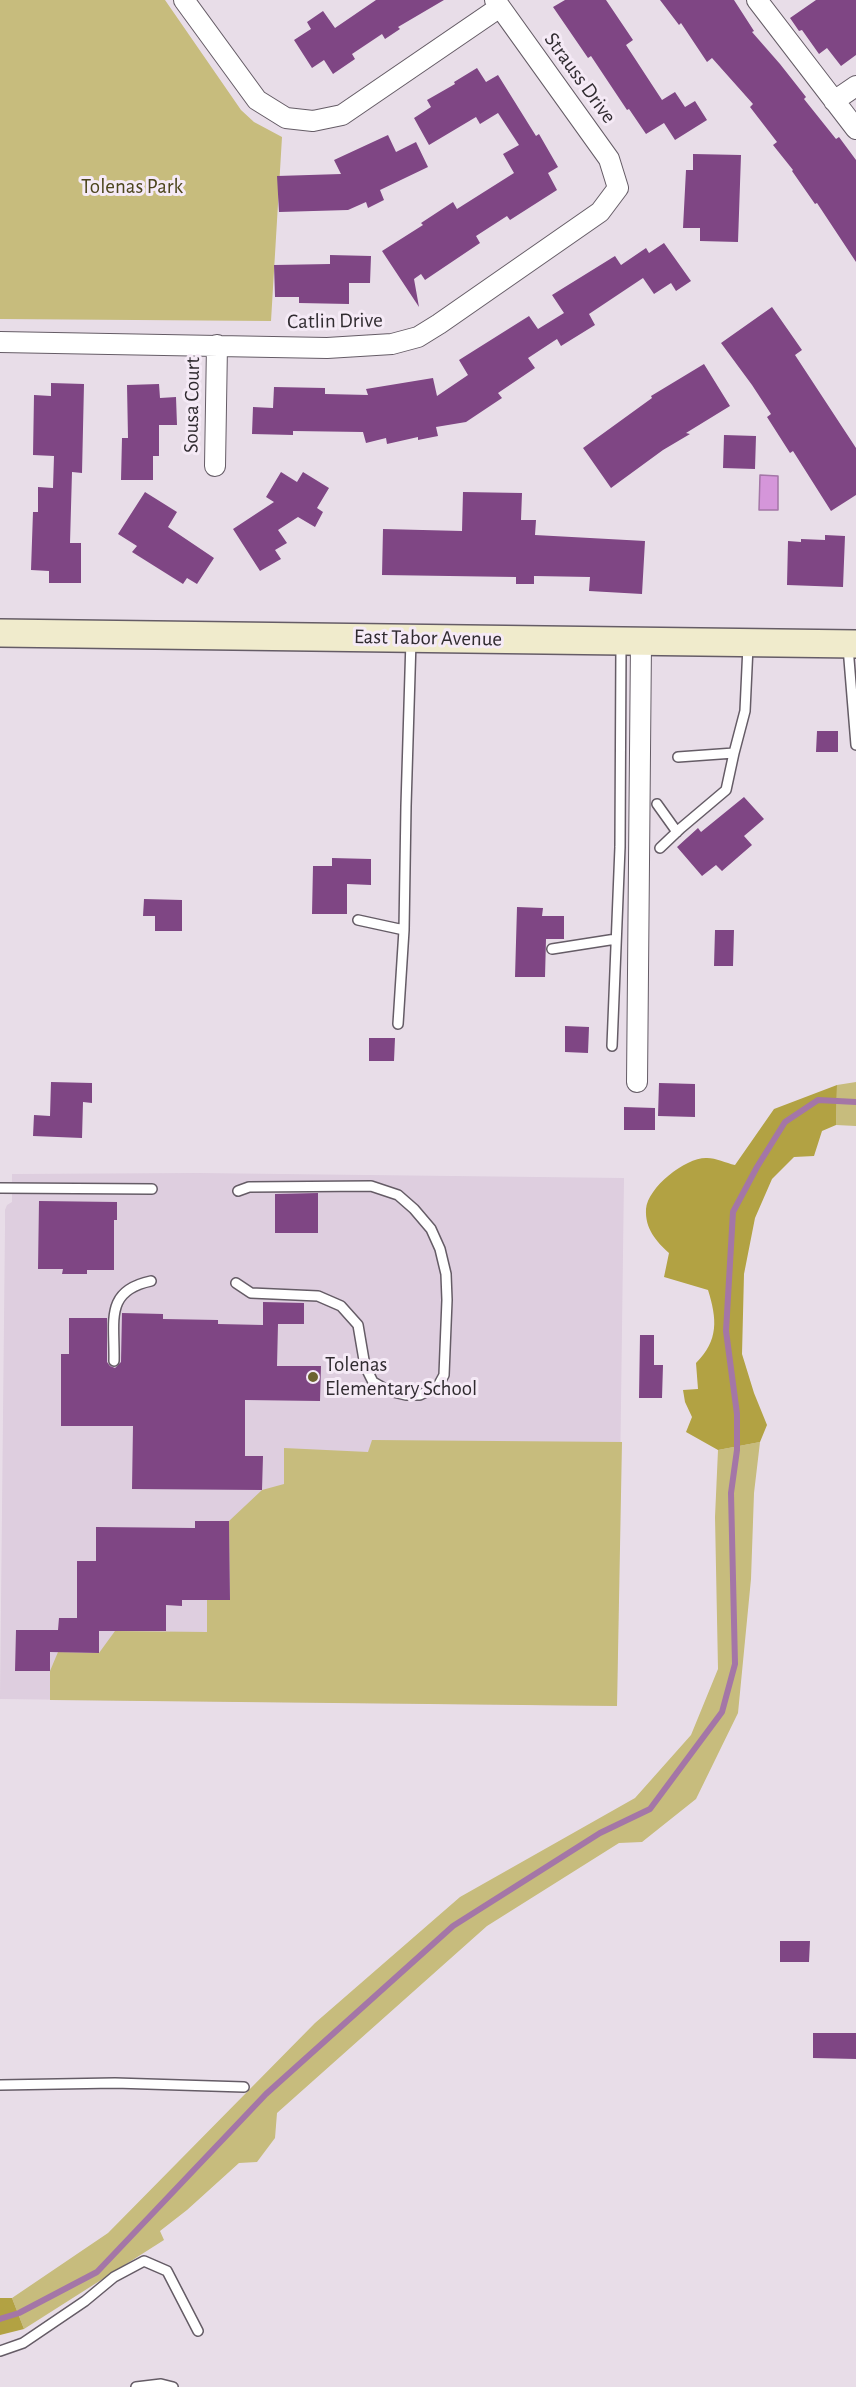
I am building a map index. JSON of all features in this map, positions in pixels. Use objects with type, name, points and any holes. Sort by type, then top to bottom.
[{"type":"main road","name":"East Tabor Avenue","points":[[0,633],[852,644]]},
{"type":"street","points":[[184,0],[257,100],[286,118],[313,121],[342,116],[497,3]]},
{"type":"street","points":[[757,0],[856,129]]},
{"type":"street","name":"Strauss Drive","points":[[497,3],[609,159],[618,188]]},
{"type":"street","points":[[834,101],[856,86]]},
{"type":"street","name":"Catlin Drive","points":[[0,342],[327,348],[392,344],[418,337],[439,324],[600,212],[618,188]]},
{"type":"street","name":"Sousa Court","points":[[215,466],[217,345]]},
{"type":"street","points":[[631,642],[637,1082]]},
{"type":"lane","points":[[398,1024],[404,930],[405,806],[412,638]]},
{"type":"lane","points":[[612,1046],[631,642]]},
{"type":"lane","points":[[660,848],[726,789],[745,711],[748,643]]},
{"type":"lane","points":[[852,644],[856,746]]},
{"type":"lane","points":[[678,757],[734,753]]},
{"type":"lane","points":[[657,804],[677,832]]},
{"type":"lane","points":[[358,920],[404,930]]},
{"type":"lane","points":[[552,949],[616,939]]},
{"type":"lane","points":[[236,1283],[250,1293],[318,1296],[341,1306],[358,1325],[365,1366],[373,1382],[389,1391],[420,1395],[438,1386],[444,1375],[447,1300],[446,1274],[440,1249],[430,1228],[398,1195],[371,1186],[249,1186],[238,1191]]},
{"type":"lane","points":[[0,1188],[152,1189]]},
{"type":"lane","points":[[114,1361],[115,1307],[121,1294],[134,1285],[151,1281]]},
{"type":"lane","points":[[0,2085],[114,2083],[244,2087]]},
{"type":"lane","points":[[0,2351],[23,2343],[86,2301],[114,2277],[144,2261],[167,2271],[198,2331]]},
{"type":"lane","points":[[136,2387],[161,2384],[174,2387]]},
{"type":"shaded area","points":[[760,475],[778,476],[778,510],[759,510]]},
{"type":"shaded area","points":[[837,1085],[836,1125],[822,1131],[814,1156],[794,1157],[772,1179],[755,1218],[744,1274],[742,1354],[767,1425],[760,1442],[718,1450],[686,1432],[692,1417],[685,1402],[683,1390],[698,1389],[696,1363],[709,1346],[714,1329],[713,1310],[708,1290],[664,1277],[669,1253],[649,1229],[646,1216],[648,1200],[669,1175],[689,1162],[707,1158],[735,1165],[774,1109]]},
{"type":"shaded area","name":"Tolenas Elementary School","points":[[198,1173],[624,1178],[617,1706],[0,1699],[5,1210],[12,1202],[12,1174]]},
{"type":"shaded area","points":[[0,2298],[12,2298],[24,2329],[0,2335]]},
{"type":"green space","name":"Tolenas Park","points":[[0,0],[165,0],[241,110],[254,122],[282,137],[271,321],[0,319]]},
{"type":"green space","points":[[856,1082],[856,1126],[836,1125],[837,1085]]},
{"type":"green space","points":[[372,1440],[622,1442],[617,1706],[50,1700],[50,1671],[58,1652],[99,1653],[115,1631],[207,1632],[207,1600],[230,1599],[229,1521],[262,1490],[284,1484],[284,1448],[368,1452]]},
{"type":"green space","points":[[760,1442],[754,1493],[751,1579],[738,1713],[696,1799],[642,1842],[619,1843],[487,1926],[277,2113],[275,2138],[257,2162],[239,2163],[160,2231],[164,2240],[24,2329],[12,2298],[108,2233],[315,2023],[460,1897],[635,1798],[691,1735],[718,1669],[715,1517],[718,1450]]},
{"type":"building","points":[[376,0],[444,0],[398,27],[400,29],[385,39],[382,34],[352,54],[355,59],[333,74],[324,60],[312,68],[294,40],[311,29],[307,22],[323,11],[335,28]]},
{"type":"building","points":[[565,0],[606,0],[633,40],[626,45],[662,100],[675,92],[685,107],[695,101],[707,120],[675,140],[664,123],[646,134],[591,56],[588,58],[553,7]]},
{"type":"building","points":[[660,0],[734,0],[754,31],[752,32],[806,97],[804,99],[836,139],[839,137],[856,160],[856,262],[817,203],[815,204],[773,145],[777,142],[750,107],[753,104],[712,58],[707,62],[681,23],[679,25]]},
{"type":"building","points":[[816,0],[856,0],[856,55],[841,66],[827,48],[819,54],[802,30],[799,31],[790,18]]},
{"type":"building","points":[[477,68],[486,82],[498,75],[536,136],[539,134],[558,167],[548,173],[557,190],[510,220],[507,216],[476,236],[480,243],[425,280],[421,274],[414,279],[419,307],[382,251],[423,225],[421,223],[453,202],[457,209],[514,173],[503,154],[519,145],[498,113],[480,124],[476,117],[429,145],[414,118],[431,107],[427,100]]},
{"type":"building","points":[[388,135],[396,152],[416,142],[428,167],[380,190],[384,200],[368,208],[366,202],[348,210],[279,212],[277,176],[341,174],[334,160]]},
{"type":"building","points":[[693,154],[741,155],[738,242],[700,241],[700,228],[683,228],[686,170],[693,170]]},
{"type":"building","points":[[664,243],[691,281],[676,291],[671,283],[654,294],[643,278],[589,314],[595,325],[561,346],[557,339],[528,358],[535,368],[498,393],[502,398],[466,422],[436,427],[438,436],[418,440],[418,437],[387,444],[386,438],[366,443],[363,432],[293,431],[293,435],[252,434],[253,407],[273,408],[274,387],[325,388],[325,394],[368,395],[366,389],[433,378],[437,396],[468,375],[459,360],[529,316],[538,329],[564,313],[552,295],[615,256],[621,265],[646,248],[649,253]]},
{"type":"building","points":[[330,255],[371,256],[370,283],[349,283],[349,304],[299,303],[299,297],[275,297],[274,265],[330,264]]},
{"type":"building","points":[[772,307],[802,350],[795,355],[856,448],[856,495],[831,511],[793,451],[790,453],[767,417],[771,414],[721,343]]},
{"type":"building","points":[[704,364],[730,406],[686,433],[690,434],[663,450],[611,488],[583,448],[652,398],[651,396]]},
{"type":"building","points":[[51,383],[84,384],[82,473],[72,472],[70,543],[81,543],[81,583],[49,583],[49,571],[31,570],[33,512],[38,512],[38,487],[53,488],[54,456],[33,455],[34,395],[51,396]]},
{"type":"building","points":[[159,384],[160,398],[176,397],[177,425],[159,425],[159,456],[153,456],[153,480],[121,480],[122,438],[128,438],[127,385]]},
{"type":"building","points":[[724,435],[756,436],[755,469],[723,468]]},
{"type":"building","points":[[281,472],[297,482],[303,472],[329,488],[317,508],[323,512],[315,527],[298,517],[278,530],[287,543],[275,550],[281,559],[260,571],[233,529],[274,502],[266,497]]},
{"type":"building","points":[[145,492],[177,512],[168,527],[214,558],[197,584],[187,578],[183,584],[132,552],[137,546],[118,534]]},
{"type":"building","points":[[463,492],[522,493],[521,520],[536,520],[535,535],[645,541],[642,594],[589,591],[590,577],[534,576],[534,584],[516,584],[516,577],[382,575],[383,529],[462,531]]},
{"type":"building","points":[[825,535],[845,536],[843,587],[787,585],[788,541],[825,540]]},
{"type":"building","points":[[817,731],[838,731],[838,752],[816,752]]},
{"type":"building","points":[[744,797],[764,819],[744,836],[752,845],[722,871],[716,865],[702,876],[677,847],[698,828],[701,832]]},
{"type":"building","points":[[332,858],[371,859],[371,885],[347,884],[347,914],[312,914],[313,866],[332,866]]},
{"type":"building","points":[[144,899],[182,900],[182,931],[155,931],[155,916],[143,916]]},
{"type":"building","points":[[517,907],[543,908],[542,916],[564,916],[564,939],[546,939],[545,977],[515,977]]},
{"type":"building","points":[[715,930],[734,930],[733,966],[714,966]]},
{"type":"building","points":[[565,1026],[589,1027],[588,1053],[565,1052]]},
{"type":"building","points":[[369,1038],[395,1038],[394,1061],[369,1061]]},
{"type":"building","points":[[51,1082],[92,1083],[92,1103],[83,1102],[82,1138],[33,1136],[34,1115],[50,1116]]},
{"type":"building","points":[[659,1083],[695,1084],[695,1117],[658,1116]]},
{"type":"building","points":[[624,1107],[655,1108],[655,1130],[624,1130]]},
{"type":"building","points":[[318,1193],[318,1233],[275,1233],[275,1194]]},
{"type":"building","points":[[39,1201],[117,1202],[117,1220],[114,1220],[114,1270],[87,1270],[87,1274],[62,1274],[63,1269],[38,1269]]},
{"type":"building","points":[[263,1302],[304,1303],[304,1324],[278,1324],[277,1366],[321,1366],[320,1401],[245,1400],[245,1456],[263,1456],[262,1490],[132,1489],[133,1426],[61,1426],[61,1354],[69,1354],[69,1318],[107,1318],[107,1362],[115,1368],[121,1362],[122,1313],[163,1314],[163,1319],[218,1320],[218,1324],[263,1325]]},
{"type":"building","points":[[640,1335],[654,1335],[654,1365],[663,1365],[662,1398],[639,1398]]},
{"type":"building","points":[[195,1521],[229,1521],[230,1600],[182,1600],[182,1606],[166,1605],[166,1631],[99,1631],[99,1653],[50,1652],[50,1671],[15,1671],[16,1630],[58,1630],[59,1618],[77,1618],[77,1561],[96,1561],[96,1527],[195,1528]]},
{"type":"building","points":[[780,1941],[810,1941],[809,1962],[780,1962]]},
{"type":"building","points":[[813,2033],[856,2033],[856,2059],[813,2058]]},
{"type":"waterway","points":[[0,2319],[19,2313],[97,2272],[266,2094],[453,1926],[600,1833],[650,1809],[722,1712],[735,1664],[731,1493],[737,1450],[737,1414],[726,1331],[733,1212],[785,1122],[818,1100],[856,1102]]},
{"type":"place","name":"Tolenas Elementary School","points":[[313,1377]]}]
